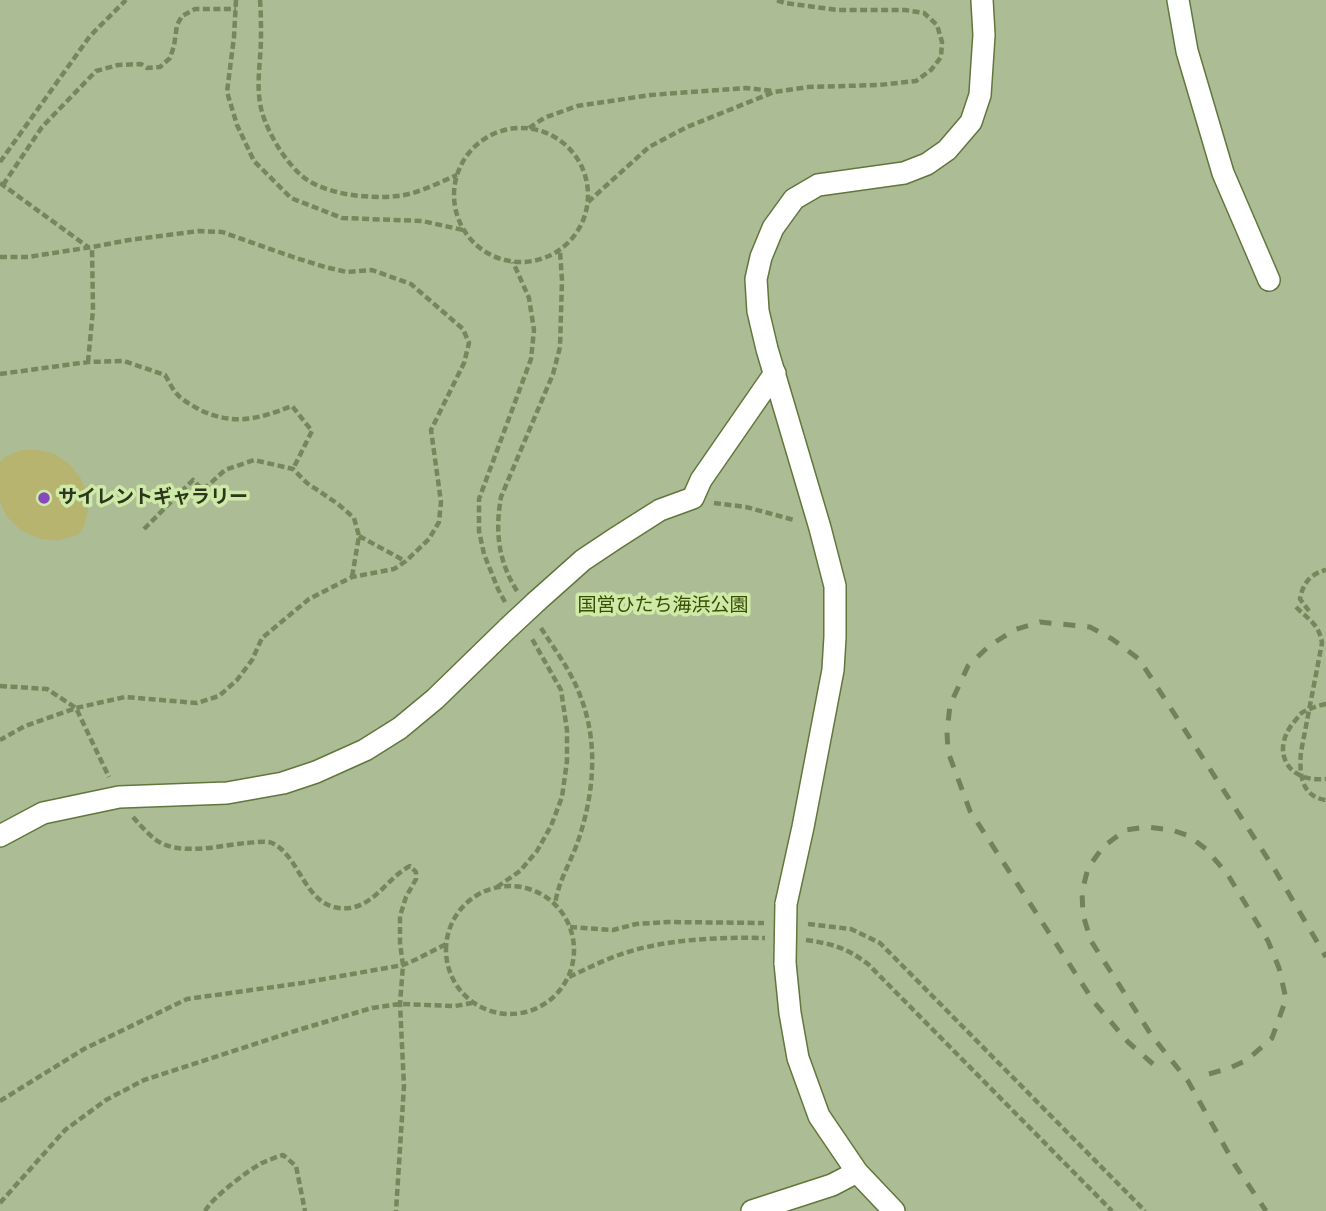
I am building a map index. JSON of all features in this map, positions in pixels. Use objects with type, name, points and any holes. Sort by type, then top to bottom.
[{"type":"street","points":[[894,1211],[857,1172],[818,1116],[798,1058],[790,1013],[785,963],[786,904],[833,670],[835,586],[767,349],[758,311],[756,279],[761,257],[773,228],[794,199],[818,185],[904,173],[927,164],[947,150],[971,122],[980,95],[984,35],[982,0]]},
{"type":"street","points":[[1178,0],[1187,51],[1223,173],[1269,280]]},
{"type":"street","points":[[0,836],[43,813],[119,797],[227,793],[283,783],[316,772],[365,750],[400,728],[435,699],[583,560],[660,510],[693,498],[701,480],[775,373]]},
{"type":"street","points":[[752,1211],[832,1185],[857,1172]]},
{"type":"path","points":[[0,162],[90,36],[126,0]]},
{"type":"path","points":[[236,0],[227,92],[237,125],[254,161],[291,198],[342,218],[422,220],[464,230]]},
{"type":"path","points":[[260,0],[258,88],[261,111],[280,153],[307,180],[327,189],[360,197],[398,196],[428,188],[457,175]]},
{"type":"path","points":[[588,202],[649,147],[687,127],[774,92],[808,87],[916,81],[931,70],[941,57],[942,42],[937,25],[924,13],[905,10],[838,10],[776,0]]},
{"type":"path","points":[[91,247],[2,184],[42,127],[96,71],[118,65],[160,67],[170,58],[177,25],[182,16],[195,9],[236,9]]},
{"type":"path","points":[[529,128],[544,118],[578,106],[651,94],[746,88],[774,92]]},
{"type":"path","points":[[529,128],[549,134],[566,145],[580,162],[587,181],[588,202],[583,221],[573,238],[560,251],[536,260],[513,262],[491,255],[464,230],[456,208],[454,191],[457,175],[468,154],[484,139],[506,130],[529,128]]},
{"type":"path","points":[[0,257],[28,257],[200,230],[222,232],[325,267],[347,272],[372,270],[411,284],[463,329],[469,343],[464,363],[431,430],[441,502],[439,522],[429,539],[406,561],[394,569],[352,577],[309,599],[262,638],[252,660],[237,680],[219,696],[197,703],[125,697],[76,708],[24,726],[0,740]]},
{"type":"path","points":[[88,362],[93,310],[91,247]]},
{"type":"path","points":[[0,374],[88,362],[124,361],[165,375],[177,394],[196,408],[216,417],[239,420],[262,417],[292,405],[312,431],[293,469]]},
{"type":"path","points":[[144,529],[193,480],[202,490],[225,470],[254,460],[293,469],[307,483],[354,518],[359,536],[352,577]]},
{"type":"path","points":[[693,498],[746,507],[820,528]]},
{"type":"path","points":[[359,536],[406,561]]},
{"type":"path","points":[[1326,570],[1307,581],[1301,595],[1301,602],[1309,611],[1306,613],[1298,605],[1296,607],[1320,632],[1322,643],[1300,766],[1303,784],[1309,793],[1318,799],[1326,800]]},
{"type":"path","points":[[0,686],[47,689],[76,708],[119,797],[132,816],[155,840],[165,845],[184,849],[268,841],[284,850],[316,897],[338,908],[354,907],[378,895],[410,866],[416,872],[416,879],[400,915],[404,1086],[396,1211]]},
{"type":"path","points":[[1326,704],[1300,715],[1284,737],[1282,746],[1286,762],[1296,773],[1307,779],[1326,779]]},
{"type":"path","points":[[517,886],[537,891],[560,910],[567,919],[574,939],[575,959],[569,976],[555,998],[536,1010],[514,1015],[492,1013],[472,1003],[456,987],[447,966],[446,944],[451,924],[462,907],[478,894],[497,887],[517,886]]},
{"type":"path","points":[[570,927],[613,929],[668,922],[772,923]]},
{"type":"path","points":[[800,924],[851,929],[880,943],[1145,1211]]},
{"type":"path","points":[[569,976],[621,954],[656,946],[697,939],[777,939]]},
{"type":"path","points":[[805,940],[835,945],[868,964],[1112,1211]]},
{"type":"path","points":[[0,1101],[84,1049],[187,999],[403,965],[446,944]]},
{"type":"path","points":[[0,1203],[65,1130],[106,1100],[144,1080],[372,1008],[400,1004],[455,1006],[472,1003]]},
{"type":"path","points":[[205,1211],[223,1192],[260,1164],[283,1155],[296,1166],[305,1211]]},
{"type":"green space","name":"国営ひたち海浜公園","points":[[0,0],[1326,0],[1326,1211],[0,1211]]},
{"type":"building","name":"サイレントギャラリー","points":[[21,450],[55,454],[69,464],[80,477],[87,493],[88,510],[84,527],[78,535],[59,540],[40,539],[22,531],[7,517],[0,502],[0,462]]},
{"type":"railway","points":[[1153,1064],[1128,1042],[1094,1002],[970,811],[948,752],[950,705],[968,666],[989,646],[1014,630],[1040,622],[1090,627],[1139,659],[1275,870],[1326,957]]},
{"type":"railway","points":[[1209,1074],[1247,1060],[1272,1038],[1286,999],[1279,968],[1268,941],[1228,875],[1206,849],[1189,836],[1172,830],[1146,827],[1125,830],[1103,847],[1088,868],[1082,892],[1083,915],[1091,941],[1152,1036],[1188,1081],[1235,1165],[1266,1211]]},
{"type":"place","name":"サイレントギャラリー","points":[[44,498]]}]
